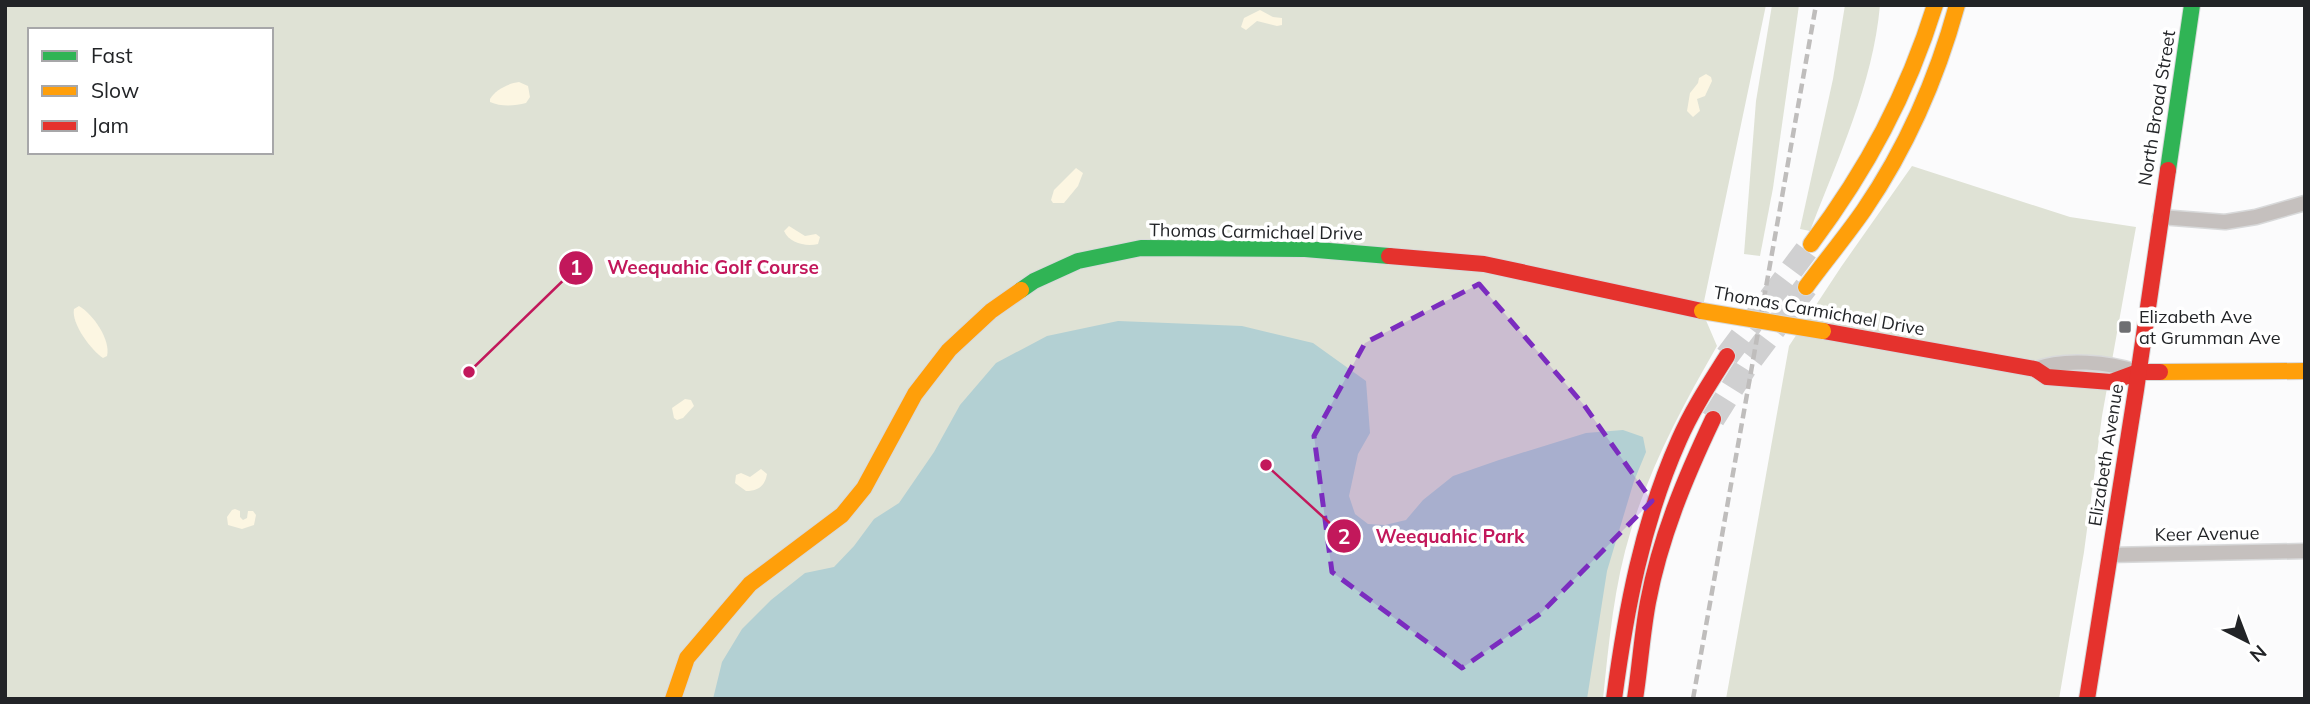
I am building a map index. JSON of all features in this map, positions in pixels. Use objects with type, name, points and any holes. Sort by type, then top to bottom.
[{"type":"main road","points":[[1811,244],[1862,173],[1889,126],[1921,51],[1935,5]]},
{"type":"main road","points":[[1806,287],[1871,199],[1900,151],[1935,76],[1957,5]]},
{"type":"main road","name":"North Broad Street","points":[[2160,217],[2192,5]]},
{"type":"main road","name":"Elizabeth Avenue","points":[[2087,699],[2160,217]]},
{"type":"main road","name":"Thomas Carmichael Drive","points":[[673,699],[687,658],[716,621],[750,584],[842,515],[864,488],[915,394],[949,350],[991,311],[1034,281],[1078,261],[1141,248],[1305,249],[1484,264],[1702,311],[2035,369],[2048,377],[2112,382],[2138,372],[2305,371]]},
{"type":"main road","points":[[1614,699],[1628,598],[1648,520],[1677,444],[1727,356]]},
{"type":"main road","points":[[1635,699],[1648,602],[1661,548],[1689,469],[1713,419]]},
{"type":"street","points":[[2160,217],[2225,222],[2256,217],[2305,203]]},
{"type":"street","name":"Keer Avenue","points":[[2109,555],[2305,551]]},
{"type":"highlighted area","points":[[1479,284],[1584,405],[1652,501],[1540,614],[1462,668],[1332,572],[1314,436],[1365,343]]},
{"type":"shaded area","points":[[5,5],[1766,5],[1702,311],[1717,346],[1669,436],[1648,482],[1631,530],[1616,593],[1603,699],[5,699]]},
{"type":"shaded area","points":[[1772,5],[1799,5],[1773,188],[1760,256],[1744,254],[1756,101]]},
{"type":"shaded area","points":[[1845,5],[1880,5],[1876,34],[1853,120],[1810,231],[1800,229],[1833,79]]},
{"type":"shaded area","points":[[1912,166],[2070,217],[2136,227],[2102,416],[2084,552],[2059,699],[1726,699],[1789,346]]},
{"type":"sand","points":[[1260,10],[1273,17],[1282,18],[1282,25],[1257,21],[1246,30],[1241,27],[1244,18]]},
{"type":"sand","points":[[1706,74],[1712,81],[1705,96],[1697,99],[1700,111],[1693,117],[1687,111],[1690,93],[1699,78]]},
{"type":"sand","points":[[519,82],[528,86],[530,97],[526,103],[508,106],[490,102],[499,90]]},
{"type":"sand","points":[[1076,168],[1083,173],[1078,186],[1064,203],[1053,203],[1051,200],[1054,190]]},
{"type":"sand","points":[[789,226],[805,236],[816,234],[820,237],[818,244],[808,245],[794,241],[784,231]]},
{"type":"sand","points":[[79,306],[90,315],[104,335],[107,356],[103,358],[98,354],[79,329],[74,309]]},
{"type":"sand","points":[[685,399],[691,400],[694,406],[683,418],[677,420],[672,408]]},
{"type":"sand","points":[[761,469],[767,474],[763,485],[757,489],[746,491],[735,483],[736,475],[741,473],[750,477]]},
{"type":"sand","points":[[235,509],[240,511],[243,520],[247,518],[248,511],[253,511],[256,515],[254,525],[242,529],[228,525],[227,517]]},
{"type":"water","points":[[1118,321],[1242,326],[1313,343],[1366,381],[1370,433],[1358,454],[1349,496],[1355,514],[1368,524],[1385,525],[1406,520],[1423,500],[1453,476],[1499,460],[1586,433],[1623,430],[1643,437],[1646,452],[1634,481],[1607,571],[1587,699],[713,699],[722,662],[742,629],[771,600],[805,573],[834,567],[874,519],[899,503],[934,452],[960,405],[996,363],[1047,336]]},
{"type":"tunnel","points":[[1727,356],[1811,244]]},
{"type":"tunnel","points":[[1713,419],[1746,366],[1806,287]]},
{"type":"railway","points":[[1693,699],[1816,5]]},
{"type":"traffic: fast","points":[[2168,170],[2192,5]]},
{"type":"traffic: fast","points":[[1021,290],[1034,281],[1078,261],[1141,248],[1305,249],[1389,256]]},
{"type":"traffic: slow","points":[[1811,244],[1850,188],[1884,130],[1912,70],[1935,5]]},
{"type":"traffic: slow","points":[[1806,287],[1864,210],[1894,162],[1930,85],[1957,5]]},
{"type":"traffic: slow","points":[[673,699],[687,658],[750,584],[842,515],[864,488],[915,394],[949,350],[991,311],[1021,290]]},
{"type":"traffic: slow","points":[[1702,311],[1823,331]]},
{"type":"traffic: slow","points":[[2160,372],[2305,371]]},
{"type":"traffic: jam","points":[[2087,699],[2168,170]]},
{"type":"traffic: jam","points":[[1389,256],[1484,264],[1702,311]]},
{"type":"traffic: jam","points":[[1823,331],[2035,369],[2047,377],[2111,382],[2138,372],[2160,372]]},
{"type":"traffic: jam","points":[[1614,699],[1630,600],[1655,503],[1684,429],[1727,356]]},
{"type":"traffic: jam","points":[[1635,699],[1646,614],[1659,555],[1683,486],[1713,419]]},
{"type":"place","name":"Elizabeth Ave at Grumman Ave","points":[[2125,327]]},
{"type":"place","name":"Weequahic Golf Course","points":[[469,372]]},
{"type":"place","name":"Weequahic Park","points":[[1266,465]]}]
